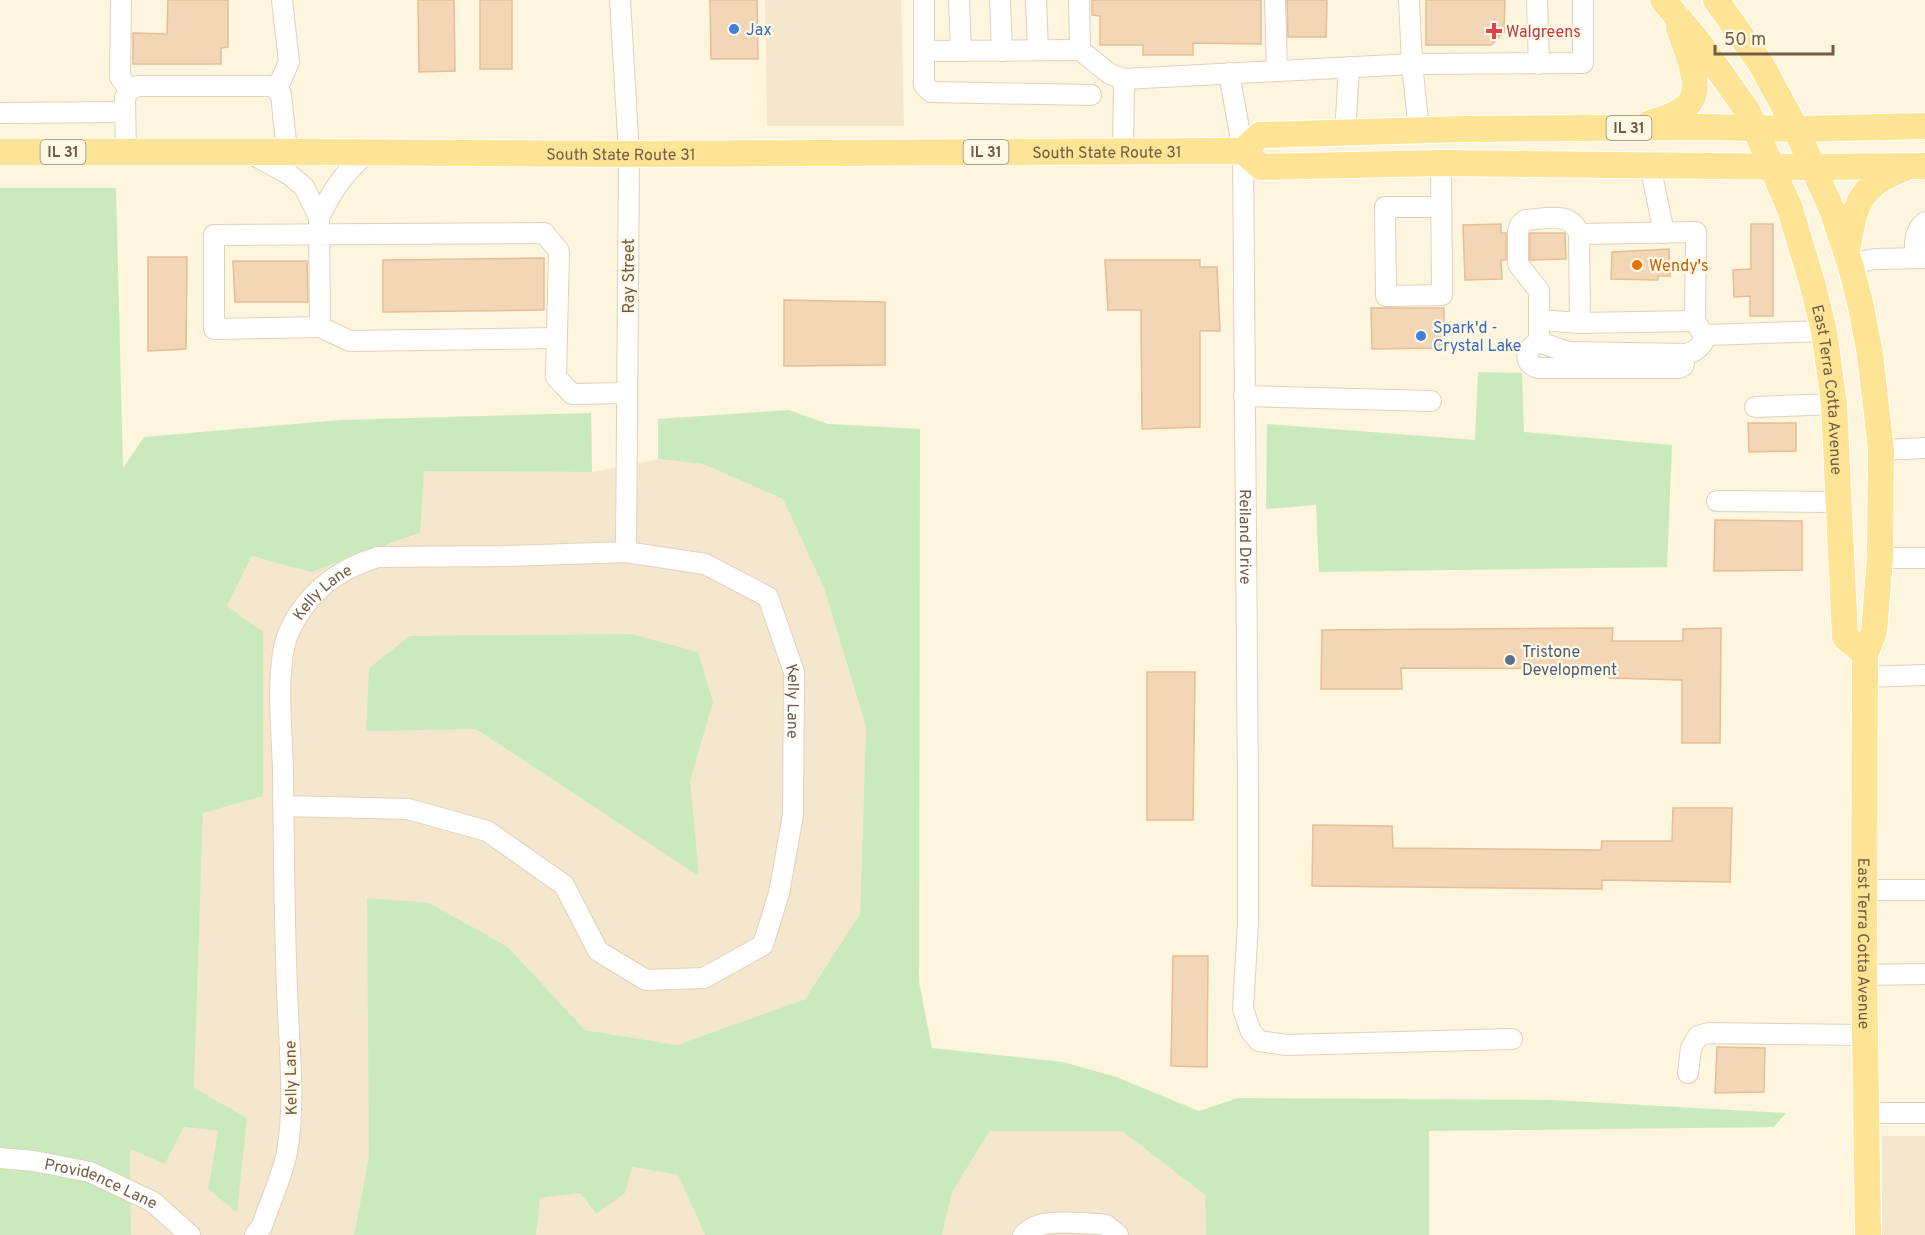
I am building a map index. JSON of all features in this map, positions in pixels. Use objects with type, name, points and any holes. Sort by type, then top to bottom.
[{"type":"main road","name":"East Terra Cotta Avenue","points":[[1663,0],[1727,79],[1747,110],[1773,167],[1801,245],[1824,331],[1834,404],[1845,637],[1865,665]]},
{"type":"main road","points":[[1626,128],[1670,116],[1685,107],[1693,97],[1693,72],[1687,51],[1679,29],[1663,0]]},
{"type":"main road","name":"East Terra Cotta Avenue","points":[[1716,0],[1761,64],[1796,129],[1832,210],[1848,259],[1870,354],[1881,450],[1880,558],[1874,632],[1865,665],[1864,975],[1868,1235]]},
{"type":"main road","name":"IL 31","points":[[1919,166],[1812,168],[1441,163],[1261,167],[1243,151],[1260,135],[1463,129],[1796,129],[1925,126]]},
{"type":"main road","name":"South State Route 31","points":[[0,152],[629,154],[1243,151]]},
{"type":"main road","points":[[1848,259],[1853,218],[1860,199],[1870,186],[1885,176],[1919,166]]},
{"type":"street","points":[[121,0],[120,77],[129,90]]},
{"type":"street","points":[[277,89],[289,62],[282,0]]},
{"type":"street","name":"Ray Street","points":[[620,0],[629,154],[626,552]]},
{"type":"street","points":[[924,0],[924,85],[931,92],[1091,95]]},
{"type":"street","points":[[959,0],[961,51]]},
{"type":"street","points":[[1000,0],[1002,51]]},
{"type":"street","points":[[1036,0],[1038,50]]},
{"type":"street","points":[[1079,0],[1080,50]]},
{"type":"street","points":[[1275,0],[1277,70]]},
{"type":"street","points":[[1409,0],[1412,64],[1419,131]]},
{"type":"street","points":[[1537,0],[1539,64]]},
{"type":"street","points":[[924,51],[1080,50],[1110,74],[1124,79],[1412,64],[1583,63],[1582,0]]},
{"type":"street","points":[[1345,134],[1349,67]]},
{"type":"street","name":"Reiland Drive","points":[[1229,73],[1243,151],[1248,923],[1243,1009],[1251,1032],[1259,1041],[1287,1045],[1512,1039]]},
{"type":"street","points":[[1123,152],[1124,79]]},
{"type":"street","points":[[126,152],[125,98],[129,90],[138,86],[272,86],[281,94],[287,152]]},
{"type":"street","points":[[0,113],[125,112]]},
{"type":"street","points":[[248,152],[290,176],[304,187],[319,226],[320,327]]},
{"type":"street","points":[[319,226],[334,187],[347,170],[368,152]]},
{"type":"street","points":[[1441,163],[1442,295],[1386,296],[1385,207],[1441,207]]},
{"type":"street","points":[[1650,165],[1664,233]]},
{"type":"street","points":[[1579,234],[1696,232],[1702,345],[1694,352],[1686,354],[1568,352],[1539,342],[1539,291],[1518,264],[1518,232],[1525,220],[1562,218],[1576,225],[1579,234],[1580,323]]},
{"type":"street","points":[[1848,259],[1920,258],[1915,236],[1925,222]]},
{"type":"street","points":[[557,338],[350,341],[320,327],[214,328],[214,235],[319,226],[544,233],[559,251],[557,338],[556,377],[572,394],[627,393]]},
{"type":"street","points":[[1539,320],[1824,331]]},
{"type":"street","points":[[1244,396],[1431,401]]},
{"type":"street","points":[[1755,407],[1834,404]]},
{"type":"street","points":[[1881,450],[1925,448]]},
{"type":"street","points":[[1717,501],[1838,502]]},
{"type":"street","name":"Kelly Lane","points":[[255,1235],[261,1226],[286,1155],[290,1126],[292,1068],[288,1011],[283,806],[281,667],[288,636],[300,611],[317,591],[342,571],[360,562],[378,557],[626,552],[705,564],[768,597],[794,672],[793,815],[779,893],[763,945],[704,978],[646,980],[598,951],[564,885],[487,831],[408,809],[283,806]]},
{"type":"street","points":[[1880,558],[1925,558]]},
{"type":"street","points":[[1865,665],[1925,675]]},
{"type":"street","points":[[1864,890],[1925,890]]},
{"type":"street","points":[[1864,975],[1925,974]]},
{"type":"street","points":[[1688,1072],[1691,1048],[1698,1036],[1709,1033],[1865,1035]]},
{"type":"street","points":[[1865,1113],[1925,1113]]},
{"type":"street","name":"Providence Lane","points":[[0,1158],[34,1161],[90,1172],[153,1202],[190,1235]]},
{"type":"street","points":[[1023,1235],[1030,1228],[1044,1223],[1100,1224],[1106,1225],[1118,1235]]},
{"type":"shaded area","points":[[765,0],[901,0],[904,126],[767,126]]},
{"type":"shaded area","points":[[659,459],[703,464],[783,499],[824,588],[866,727],[860,914],[805,999],[677,1045],[585,1030],[508,947],[430,903],[369,1156],[354,1235],[131,1235],[130,1149],[165,1164],[183,1127],[218,1131],[208,1189],[247,1118],[194,1089],[203,812],[227,606],[253,555],[311,572],[419,534],[424,471],[592,472]]},
{"type":"shaded area","points":[[990,1131],[1122,1131],[1205,1195],[1206,1235],[942,1235],[952,1192]]},
{"type":"shaded area","points":[[1882,1136],[1925,1136],[1925,1235],[1882,1235]]},
{"type":"shaded area","points":[[631,1167],[678,1175],[705,1235],[536,1235],[539,1198],[580,1193],[595,1214]]},
{"type":"green space","points":[[0,188],[116,188],[123,468],[144,437],[341,420],[591,413],[592,472],[424,471],[420,533],[311,572],[252,556],[227,606],[263,632],[263,796],[203,813],[194,1088],[247,1118],[237,1212],[208,1189],[218,1131],[184,1127],[165,1164],[130,1149],[131,1235],[0,1235]]},
{"type":"green space","points":[[1478,372],[1522,373],[1524,432],[1672,445],[1667,567],[1319,572],[1316,505],[1266,509],[1267,424],[1475,440]]},
{"type":"green space","points":[[789,410],[828,424],[920,429],[919,982],[932,1048],[1063,1062],[1116,1077],[1199,1111],[1238,1098],[1553,1100],[1786,1113],[1774,1127],[1429,1131],[1429,1235],[1206,1235],[1205,1195],[1122,1131],[990,1131],[952,1192],[942,1235],[705,1235],[678,1175],[632,1167],[625,1193],[596,1214],[580,1193],[540,1198],[536,1235],[354,1235],[369,1156],[367,898],[430,903],[508,947],[585,1030],[677,1045],[805,999],[860,914],[866,727],[824,588],[783,499],[703,464],[658,459],[658,419]]},
{"type":"green space","points":[[631,634],[698,652],[713,702],[690,781],[699,876],[476,729],[366,731],[369,668],[410,636]]},
{"type":"building","points":[[168,0],[228,0],[228,47],[221,48],[221,64],[133,64],[133,33],[167,34]]},
{"type":"building","points":[[418,0],[454,0],[455,71],[419,72]]},
{"type":"building","points":[[480,0],[512,0],[512,69],[480,69]]},
{"type":"building","name":"Jax","points":[[710,0],[757,0],[758,59],[711,59]]},
{"type":"building","points":[[1092,0],[1261,0],[1261,44],[1193,43],[1193,55],[1143,55],[1143,45],[1100,45],[1100,16],[1092,15]]},
{"type":"building","points":[[1287,0],[1327,0],[1326,37],[1288,37]]},
{"type":"building","points":[[1426,0],[1505,0],[1504,32],[1491,45],[1426,45]]},
{"type":"building","points":[[1501,224],[1501,233],[1506,233],[1506,260],[1501,260],[1502,279],[1465,280],[1463,225]]},
{"type":"building","points":[[1751,224],[1773,224],[1773,316],[1750,316],[1750,296],[1734,297],[1733,270],[1751,269]]},
{"type":"building","points":[[1530,233],[1565,233],[1566,259],[1530,260]]},
{"type":"building","points":[[1669,249],[1670,276],[1658,276],[1658,280],[1611,279],[1612,252]]},
{"type":"building","points":[[148,257],[187,257],[186,349],[148,351]]},
{"type":"building","points":[[544,258],[544,310],[383,312],[383,260]]},
{"type":"building","points":[[1105,260],[1200,260],[1200,267],[1217,267],[1220,331],[1200,331],[1200,427],[1142,429],[1141,310],[1108,310]]},
{"type":"building","points":[[233,261],[307,261],[308,302],[235,302]]},
{"type":"building","points":[[784,300],[885,302],[885,365],[784,366]]},
{"type":"building","points":[[1371,308],[1444,308],[1444,348],[1372,349]]},
{"type":"building","points":[[1748,423],[1796,423],[1796,451],[1749,452]]},
{"type":"building","points":[[1715,520],[1802,521],[1802,570],[1714,571]]},
{"type":"building","points":[[1613,628],[1612,641],[1683,641],[1683,629],[1721,628],[1720,743],[1682,743],[1682,680],[1609,678],[1609,669],[1401,668],[1402,689],[1321,689],[1322,630]]},
{"type":"building","points":[[1147,672],[1195,672],[1193,820],[1147,820]]},
{"type":"building","points":[[1673,808],[1732,808],[1730,882],[1602,880],[1602,889],[1312,886],[1313,825],[1392,826],[1393,848],[1601,850],[1602,841],[1672,841]]},
{"type":"building","points":[[1173,956],[1208,956],[1207,1067],[1171,1066]]},
{"type":"building","points":[[1717,1047],[1765,1048],[1764,1092],[1715,1093]]},
{"type":"place","name":"Jax","points":[[734,29]]},
{"type":"place","name":"Walgreens","points":[[1494,31]]},
{"type":"place","name":"Wendy's","points":[[1637,265]]},
{"type":"place","name":"Spark'd - Crystal Lake","points":[[1421,336]]},
{"type":"place","name":"Tristone Development","points":[[1510,660]]}]
